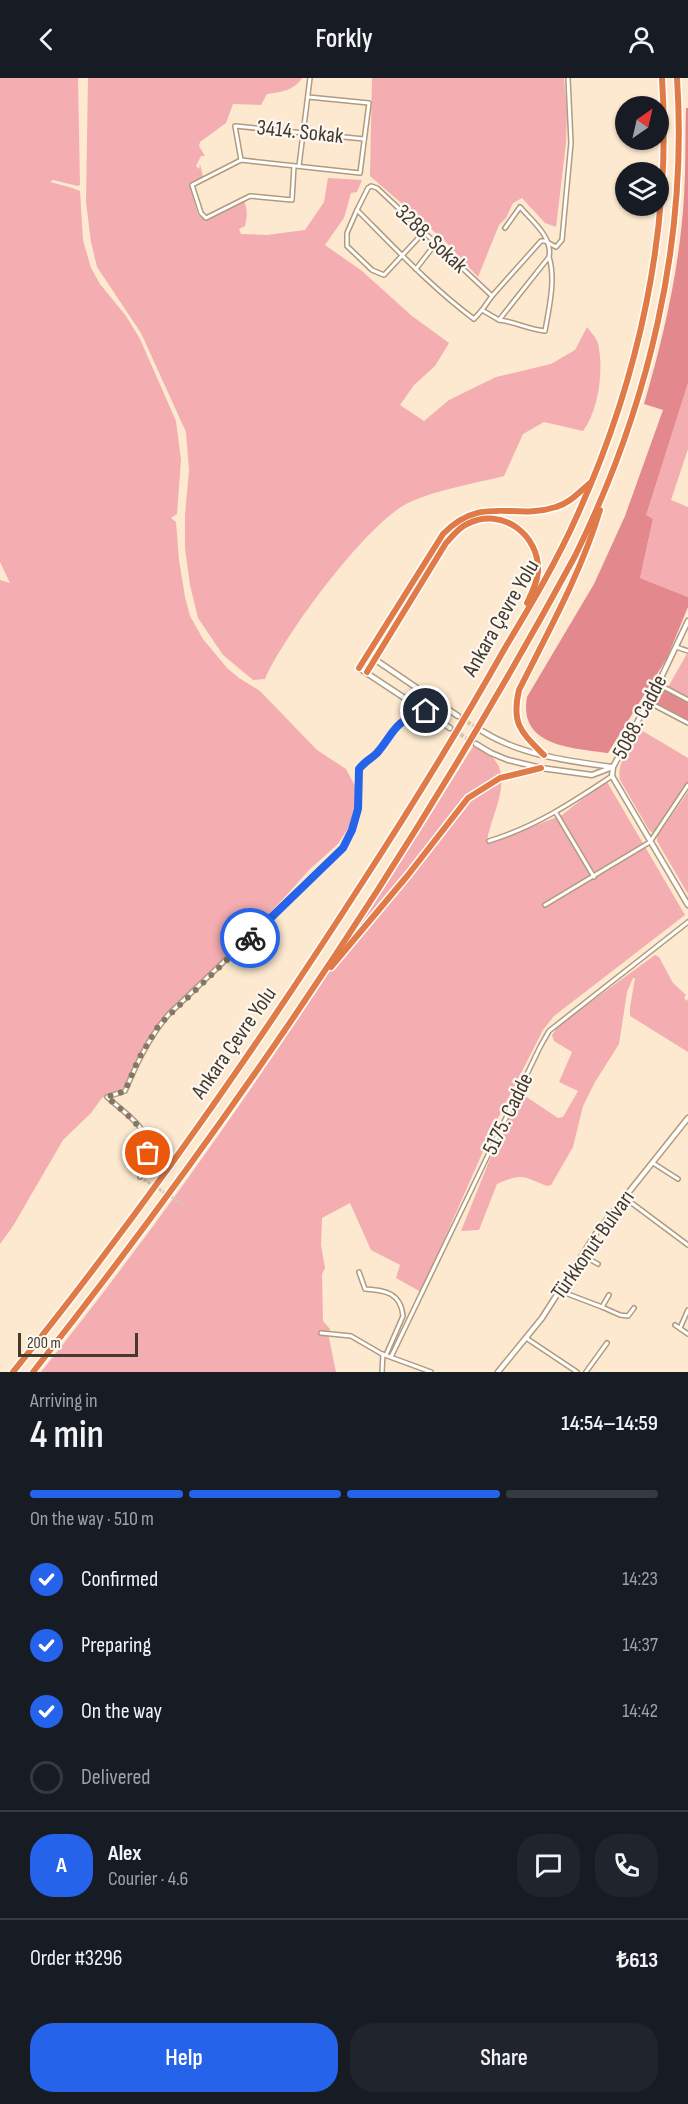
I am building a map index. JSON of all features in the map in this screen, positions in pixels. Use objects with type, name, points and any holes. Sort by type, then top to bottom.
[{"type":"highway","name":"Ankara Çevre Yolu","points":[[13,1372],[82,1285],[164,1175],[291,992],[424,786],[511,638],[571,528],[615,421],[634,357],[654,260],[662,189],[664,122],[662,78]]},
{"type":"highway","name":"Ankara Çevre Yolu","points":[[33,1372],[95,1294],[169,1193],[311,990],[472,736],[570,564],[608,484],[639,397],[664,295],[677,190],[679,141],[677,78]]},
{"type":"highway","points":[[359,668],[443,534],[456,522],[472,514],[485,511],[536,511],[558,507],[576,496],[591,481]]},
{"type":"highway","points":[[544,755],[527,739],[519,726],[515,709],[519,690],[594,531],[608,484]]},
{"type":"highway","points":[[367,672],[446,543],[457,530],[469,523],[481,520],[494,518],[517,527],[525,534],[536,551],[538,574],[511,638]]},
{"type":"highway","points":[[311,990],[408,875],[468,798],[500,778],[541,768]]},
{"type":"street","points":[[299,166],[310,78]]},
{"type":"street","points":[[424,232],[402,255],[384,275],[372,270],[347,246],[346,241],[357,210],[402,255],[416,269],[474,319],[540,242],[556,247],[562,240],[571,143],[568,78]]},
{"type":"street","points":[[294,165],[292,200],[250,196],[206,218],[201,213],[192,186],[241,160],[294,165],[360,172],[369,103],[309,95]]},
{"type":"street","name":"3414. Sokak","points":[[241,160],[235,126],[364,139]]},
{"type":"street","name":"3288. Sokak","points":[[357,210],[368,188],[371,186],[377,188],[492,296]]},
{"type":"street","points":[[482,310],[499,320],[545,331],[550,302],[549,243],[520,207],[505,228]]},
{"type":"street","points":[[416,269],[436,243]]},
{"type":"street","points":[[499,320],[549,257]]},
{"type":"street","name":"5088. Cadde","points":[[688,621],[658,684],[613,767],[612,776],[688,905]]},
{"type":"street","points":[[676,647],[688,651]]},
{"type":"street","points":[[367,654],[458,716]]},
{"type":"street","points":[[359,668],[450,728]]},
{"type":"street","points":[[658,684],[688,700]]},
{"type":"street","points":[[648,702],[688,723]]},
{"type":"street","points":[[140,1177],[141,1168],[148,1153],[146,1137],[139,1127],[107,1097],[125,1091],[142,1053],[159,1025],[343,848],[352,830],[358,809],[357,773],[362,765],[379,751],[396,727],[404,720],[423,715],[426,711]]},
{"type":"street","points":[[482,731],[517,749],[613,767]]},
{"type":"street","points":[[476,744],[508,760],[541,768],[592,775],[613,767]]},
{"type":"street","points":[[489,841],[512,834],[556,813],[612,776]]},
{"type":"street","points":[[545,905],[622,861],[650,842],[688,785]]},
{"type":"street","points":[[556,813],[594,877]]},
{"type":"street","name":"5175. Cadde","points":[[391,1357],[549,1031],[688,922]]},
{"type":"street","name":"Türkkonut Bulvarı","points":[[498,1372],[542,1318],[597,1232],[687,1120]]},
{"type":"street","points":[[653,1163],[678,1179]]},
{"type":"street","points":[[625,1198],[688,1245]]},
{"type":"street","points":[[684,1242],[688,1236]]},
{"type":"street","points":[[582,1255],[598,1264]]},
{"type":"street","points":[[359,1272],[365,1289],[381,1289],[391,1294],[399,1301],[402,1309],[403,1316],[385,1355],[382,1372]]},
{"type":"street","points":[[560,1291],[620,1315],[628,1316],[634,1308]]},
{"type":"street","points":[[602,1307],[609,1295]]},
{"type":"street","points":[[680,1328],[688,1310]]},
{"type":"street","points":[[675,1325],[688,1334]]},
{"type":"street","points":[[321,1333],[351,1336],[385,1355],[431,1372]]},
{"type":"street","points":[[526,1338],[577,1372]]},
{"type":"street","points":[[586,1372],[607,1344]]},
{"type":"shaded area","points":[[0,78],[78,78],[80,185],[53,180],[50,182],[80,191],[83,240],[91,268],[140,339],[176,421],[181,460],[177,514],[171,518],[176,522],[179,560],[190,616],[203,639],[227,668],[260,691],[317,750],[346,769],[357,795],[352,822],[338,844],[310,869],[253,932],[156,1029],[143,1047],[127,1084],[117,1093],[102,1098],[91,1113],[63,1140],[0,1244],[0,580],[10,583],[0,562]]},
{"type":"shaded area","points":[[88,78],[302,78],[291,88],[267,94],[261,105],[233,104],[226,123],[200,142],[199,146],[205,156],[201,156],[196,166],[199,169],[200,164],[203,177],[189,183],[198,215],[207,220],[244,201],[247,217],[245,226],[239,229],[241,234],[267,235],[305,230],[324,202],[328,178],[362,180],[357,192],[351,193],[344,218],[325,245],[362,271],[412,316],[449,343],[435,366],[414,385],[400,405],[424,421],[449,400],[496,377],[551,364],[575,350],[587,327],[598,343],[599,389],[593,412],[583,431],[544,422],[523,434],[504,476],[433,494],[410,502],[392,513],[372,531],[329,581],[290,635],[265,679],[253,680],[223,655],[198,618],[190,585],[185,548],[189,470],[186,432],[141,333],[97,267],[91,242],[86,202]]},
{"type":"shaded area","points":[[372,78],[564,78],[567,112],[566,143],[556,227],[545,223],[522,198],[513,203],[506,218],[499,225],[478,277],[445,241],[370,176]]},
{"type":"shaded area","points":[[686,108],[688,108],[688,383],[646,515],[653,519],[640,578],[688,597],[688,607],[667,658],[608,753],[580,749],[551,742],[540,735],[531,726],[527,714],[527,697],[594,584],[625,516],[663,410],[644,404],[664,327],[679,248],[685,185]]},
{"type":"shaded area","points":[[688,383],[688,449],[671,500],[688,507],[688,597],[640,578],[653,519],[645,516]]},
{"type":"shaded area","points":[[688,652],[688,697],[668,687]]},
{"type":"shaded area","points":[[663,691],[688,702],[688,722],[656,705]]},
{"type":"shaded area","points":[[641,730],[688,758],[688,784],[654,834],[649,830],[620,780],[619,773],[629,747]]},
{"type":"shaded area","points":[[474,745],[494,759],[501,778],[499,799],[487,842],[493,842],[562,815],[607,782],[685,915],[554,1016],[543,1030],[496,1122],[421,1292],[396,1278],[400,1265],[371,1250],[350,1203],[322,1218],[321,1245],[325,1268],[322,1274],[323,1321],[330,1329],[329,1338],[336,1372],[41,1372],[100,1297],[213,1144],[320,986]]},
{"type":"shaded area","points":[[688,792],[688,894],[657,841],[657,836]]},
{"type":"shaded area","points":[[655,955],[659,957],[673,983],[686,995],[684,998],[687,1001],[688,999],[688,1052],[630,1016],[635,978],[633,978],[627,992],[619,1044],[583,1106],[573,1147],[551,1185],[547,1186],[522,1177],[497,1184],[479,1230],[461,1231],[499,1137],[522,1094],[558,1118],[563,1117],[578,1091],[559,1082],[572,1052],[554,1041],[552,1035],[559,1025]]},
{"type":"tunnel","points":[[462,719],[479,729]]},
{"type":"tunnel","points":[[450,728],[476,744]]},
{"type":"tunnel","points":[[140,1177],[187,1207]]},
{"type":"way so far","points":[[148,1153],[146,1137],[139,1127],[107,1097],[125,1091],[138,1060],[159,1025],[250,938]]},
{"type":"route","points":[[250,938],[302,885],[343,848],[352,830],[358,809],[357,773],[359,769],[379,751],[390,734],[404,720],[423,715],[426,711]]}]
